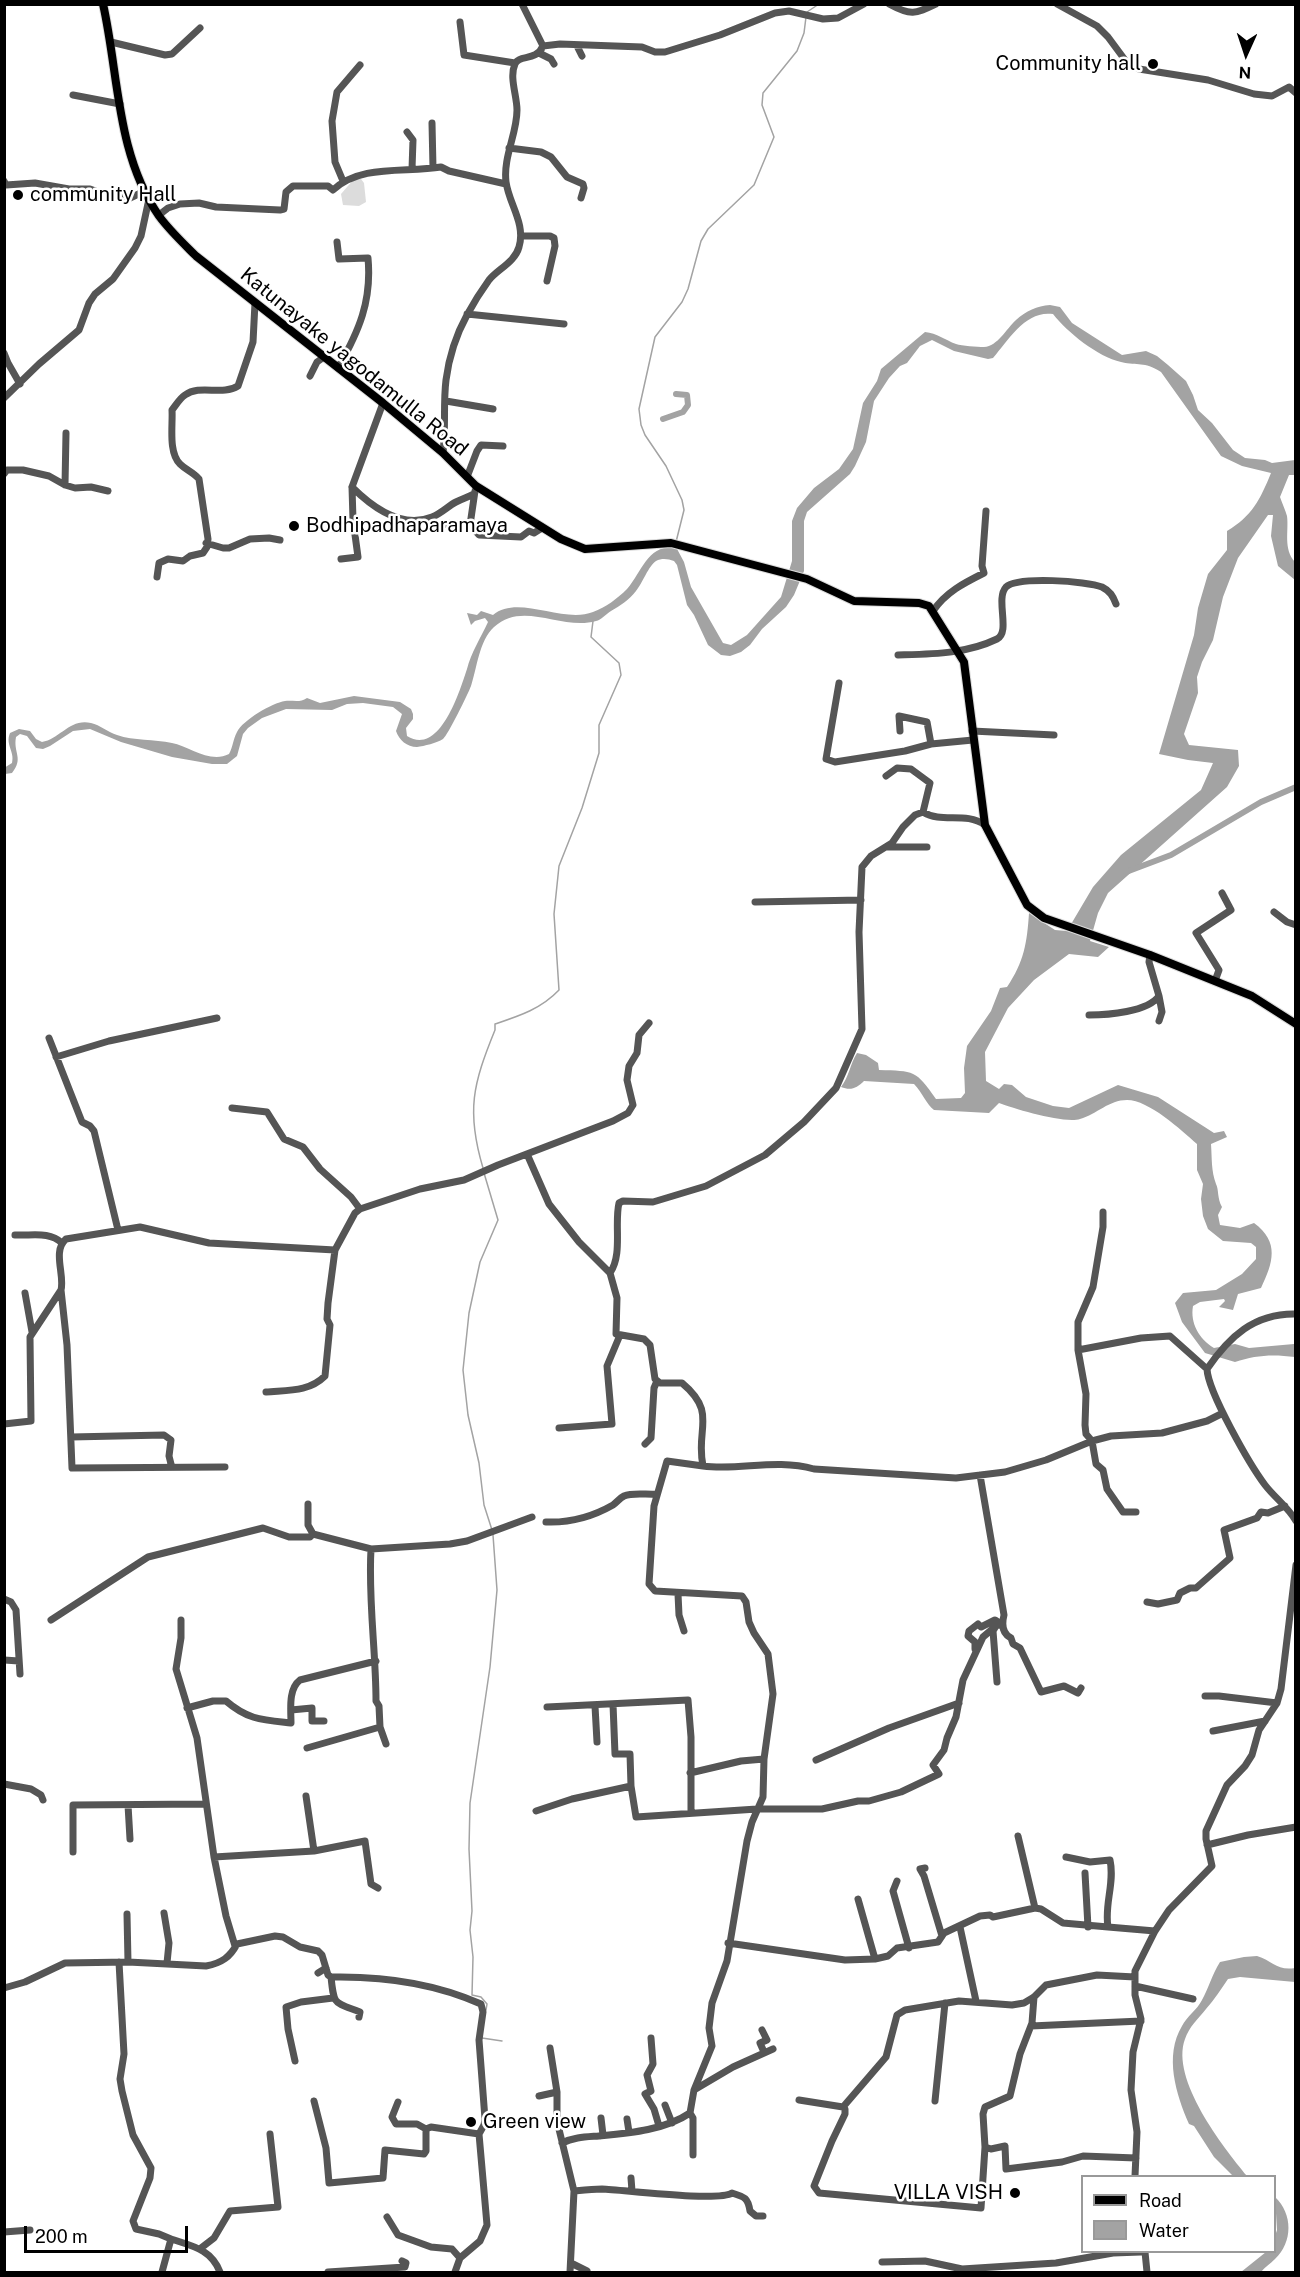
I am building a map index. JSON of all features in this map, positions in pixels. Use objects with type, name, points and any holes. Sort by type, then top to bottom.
[{"type":"main road","name":"Katunayake yagodamulla Road","points":[[104,4],[132,162],[147,195],[170,230],[196,256],[443,453],[467,477],[475,490],[561,539],[585,549],[671,543],[807,579],[854,601],[919,603],[929,606],[933,611]]},
{"type":"main road","points":[[933,611],[964,662],[985,825],[1027,905],[1044,918],[1150,955],[1252,996],[1296,1024]]},
{"type":"street","points":[[522,4],[541,49],[554,64]]},
{"type":"street","points":[[443,453],[446,428],[446,381],[454,342],[467,314],[490,279],[515,257],[522,236],[506,184],[509,148],[517,112],[513,72],[515,63],[541,49],[577,46],[642,47],[655,52],[664,52],[720,35],[775,13],[789,11],[838,18],[864,4]]},
{"type":"street","points":[[889,4],[915,14],[936,4]]},
{"type":"street","points":[[1057,4],[1097,26],[1128,64],[1139,69],[1208,80],[1254,94],[1272,96],[1289,87],[1296,93]]},
{"type":"street","points":[[460,22],[464,55],[515,63]]},
{"type":"street","points":[[111,42],[165,56],[172,54],[200,28]]},
{"type":"street","points":[[577,46],[582,56]]},
{"type":"street","points":[[343,181],[335,162],[332,121],[337,92],[360,65]]},
{"type":"street","points":[[73,95],[120,104]]},
{"type":"street","points":[[432,123],[433,168]]},
{"type":"street","points":[[407,132],[413,140],[412,169]]},
{"type":"street","points":[[509,148],[541,152],[551,157],[567,177],[583,184],[584,188],[580,198]]},
{"type":"street","points":[[159,215],[168,208],[180,204],[199,203],[216,207],[280,210],[284,209],[286,192],[293,186],[328,186],[333,190],[343,181],[370,172],[441,167],[449,171],[506,184]]},
{"type":"street","points":[[4,398],[79,330],[89,303],[95,294],[113,279],[135,248],[141,236],[147,195],[130,198],[90,189],[69,189],[35,183],[5,184]]},
{"type":"street","points":[[522,236],[554,238],[555,246],[547,281]]},
{"type":"street","points":[[337,242],[339,259],[368,258],[369,271],[363,318],[338,368]]},
{"type":"street","points":[[157,577],[159,563],[168,559],[183,561],[190,556],[203,553],[208,539],[199,478],[177,461],[173,449],[172,410],[184,395],[194,391],[223,390],[238,386],[253,342],[255,303]]},
{"type":"street","points":[[467,314],[564,324]]},
{"type":"street","points":[[4,353],[20,384]]},
{"type":"street","points":[[310,376],[317,362],[324,357]]},
{"type":"street","points":[[446,401],[493,409]]},
{"type":"street","points":[[341,559],[358,557],[353,520],[352,487],[383,403]]},
{"type":"street","points":[[65,485],[66,433]]},
{"type":"street","points":[[467,477],[481,445],[503,446]]},
{"type":"street","points":[[4,474],[7,470],[23,470],[50,476],[75,488],[91,487],[108,491]]},
{"type":"street","points":[[352,487],[369,504],[389,515],[409,521],[432,517],[445,511],[475,490]]},
{"type":"street","points":[[470,525],[475,490]]},
{"type":"street","points":[[933,611],[940,601],[956,588],[984,573],[982,566],[986,511]]},
{"type":"street","points":[[443,525],[450,523],[470,525],[479,535],[521,537],[529,531],[534,533],[543,528]]},
{"type":"street","points":[[206,543],[229,548],[250,539],[280,540]]},
{"type":"street","points":[[898,656],[960,652],[1002,636],[1002,595],[1005,588],[1012,584],[1052,580],[1085,583],[1103,588],[1113,595],[1116,604]]},
{"type":"street","points":[[839,683],[826,759],[835,762],[905,751],[972,735],[1054,735]]},
{"type":"street","points":[[900,731],[899,716],[927,722],[931,744]]},
{"type":"street","points":[[886,776],[897,768],[911,769],[930,783],[923,812]]},
{"type":"street","points":[[923,812],[933,818],[955,816],[976,819],[985,825]]},
{"type":"street","points":[[610,1273],[616,1251],[619,1203],[623,1201],[653,1202],[706,1186],[765,1155],[804,1122],[836,1088],[862,1029],[859,881],[862,867],[871,855],[892,843],[915,815],[923,812]]},
{"type":"street","points":[[885,847],[927,847]]},
{"type":"street","points":[[1215,981],[1219,970],[1196,933],[1231,910],[1222,893]]},
{"type":"street","points":[[755,903],[861,900]]},
{"type":"street","points":[[1274,912],[1287,922],[1296,925]]},
{"type":"street","points":[[1150,955],[1149,962],[1162,1012],[1159,1021]]},
{"type":"street","points":[[1089,1015],[1110,1015],[1136,1009],[1156,1000],[1159,996]]},
{"type":"street","points":[[56,1057],[109,1041],[217,1018]]},
{"type":"street","points":[[266,1392],[304,1389],[316,1385],[325,1376],[330,1325],[327,1319],[328,1303],[335,1250],[355,1213],[360,1209],[420,1190],[464,1180],[628,1113],[633,1105],[627,1080],[629,1066],[637,1053],[639,1035],[649,1023]]},
{"type":"street","points":[[49,1038],[82,1122],[94,1131],[118,1230]]},
{"type":"street","points":[[232,1108],[267,1112],[284,1139],[303,1147],[320,1169],[351,1197],[360,1209]]},
{"type":"street","points":[[527,1154],[549,1204],[579,1242],[610,1273],[617,1298],[616,1334],[644,1339],[650,1345],[657,1381],[654,1388],[651,1438],[645,1444]]},
{"type":"street","points":[[1103,1212],[1103,1227],[1093,1287],[1078,1322],[1078,1350],[1086,1394],[1085,1425],[1086,1434],[1092,1441],[1096,1464],[1103,1470],[1107,1490],[1123,1512],[1136,1512]]},
{"type":"street","points":[[32,1332],[61,1290],[63,1283],[59,1255],[62,1243],[66,1239],[148,1227],[209,1243],[335,1250]]},
{"type":"street","points":[[15,1235],[46,1234],[55,1236],[62,1243]]},
{"type":"street","points":[[61,1290],[68,1345],[72,1468],[225,1467]]},
{"type":"street","points":[[4,1424],[31,1421],[29,1352],[32,1332],[25,1293]]},
{"type":"street","points":[[1296,1314],[1284,1314],[1259,1321],[1233,1336],[1207,1369],[1208,1378],[1223,1413],[1265,1485],[1296,1521]]},
{"type":"street","points":[[559,1428],[612,1424],[607,1366],[621,1335]]},
{"type":"street","points":[[1078,1350],[1141,1338],[1170,1336],[1207,1369]]},
{"type":"street","points":[[657,1381],[682,1383],[699,1401],[704,1413],[701,1456],[703,1466]]},
{"type":"street","points":[[693,2155],[693,2118],[690,2113],[694,2090],[712,2046],[709,2028],[714,1994],[727,1961],[747,1841],[763,1797],[764,1760],[772,1708],[771,1675],[768,1654],[754,1634],[749,1622],[746,1602],[742,1596],[678,1594],[655,1591],[649,1584],[651,1527],[662,1472],[667,1461],[703,1466],[800,1465],[814,1469],[946,1478],[1005,1472],[1046,1460],[1092,1441],[1111,1436],[1162,1433],[1207,1421],[1223,1413]]},
{"type":"street","points":[[71,1437],[164,1435],[171,1440],[169,1456],[171,1464]]},
{"type":"street","points":[[980,1475],[1004,1615],[993,1641],[996,1648],[994,1658],[997,1682]]},
{"type":"street","points":[[546,1522],[565,1523],[578,1520],[615,1504],[622,1496],[629,1494],[657,1494]]},
{"type":"street","points":[[308,1504],[308,1525],[313,1534],[371,1549],[450,1544],[532,1517]]},
{"type":"street","points":[[1147,1602],[1158,1604],[1177,1600],[1180,1593],[1196,1588],[1230,1558],[1224,1530],[1257,1518],[1261,1512],[1268,1513],[1285,1506]]},
{"type":"street","points":[[51,1620],[148,1557],[263,1528],[289,1537],[310,1537],[313,1534]]},
{"type":"street","points":[[371,1549],[376,1701],[379,1706],[380,1728],[386,1744]]},
{"type":"street","points":[[1136,2175],[1137,2132],[1131,2090],[1133,2052],[1141,2021],[1135,1971],[1155,1931],[1181,1898],[1209,1872],[1212,1866],[1206,1831],[1227,1785],[1252,1755],[1259,1730],[1277,1703],[1281,1689],[1296,1565]]},
{"type":"street","points":[[678,1594],[679,1615],[684,1631]]},
{"type":"street","points":[[4,1599],[11,1602],[16,1610],[20,1674]]},
{"type":"street","points":[[181,1620],[181,1638],[176,1669],[197,1738],[214,1857],[229,1927],[236,1946]]},
{"type":"street","points":[[974,1658],[976,1645],[968,1636],[969,1630],[978,1624],[981,1628],[995,1620],[1013,1644],[1020,1648],[1041,1692],[1064,1686],[1078,1693],[1081,1688]]},
{"type":"street","points":[[613,1704],[615,1754],[630,1754],[631,1786],[636,1817],[757,1809],[822,1809],[858,1801],[869,1802],[927,1781],[939,1774],[933,1765],[944,1750],[946,1738],[956,1717],[963,1680],[983,1637],[999,1625]]},
{"type":"street","points":[[4,1660],[19,1661]]},
{"type":"street","points":[[187,1708],[213,1701],[226,1701],[240,1713],[256,1719],[291,1723],[294,1684],[300,1680],[376,1661]]},
{"type":"street","points":[[1205,1696],[1277,1703]]},
{"type":"street","points":[[547,1707],[688,1700],[691,1737],[691,1813]]},
{"type":"street","points":[[816,1760],[889,1728],[958,1703]]},
{"type":"street","points":[[595,1706],[597,1742]]},
{"type":"street","points":[[291,1710],[312,1708],[312,1721],[324,1721]]},
{"type":"street","points":[[1213,1731],[1265,1721]]},
{"type":"street","points":[[307,1748],[380,1728]]},
{"type":"street","points":[[690,1773],[741,1761],[764,1760]]},
{"type":"street","points":[[4,1784],[31,1789],[41,1795],[43,1800]]},
{"type":"street","points":[[536,1811],[572,1799],[631,1786]]},
{"type":"street","points":[[306,1796],[314,1851]]},
{"type":"street","points":[[73,1852],[72,1804],[205,1804]]},
{"type":"street","points":[[128,1805],[130,1839]]},
{"type":"street","points":[[1207,1845],[1296,1827]]},
{"type":"street","points":[[1018,1836],[1035,1908]]},
{"type":"street","points":[[214,1857],[314,1851],[365,1841],[370,1884],[378,1888]]},
{"type":"street","points":[[1066,1857],[1090,1862],[1110,1860],[1112,1871],[1106,1917],[1108,1927]]},
{"type":"street","points":[[925,1868],[920,1869],[942,1936]]},
{"type":"street","points":[[1085,1873],[1088,1927]]},
{"type":"street","points":[[897,1881],[892,1890],[909,1948]]},
{"type":"street","points":[[858,1899],[875,1959]]},
{"type":"street","points":[[729,1942],[845,1960],[875,1959],[888,1956],[897,1948],[938,1942],[944,1933],[980,1916],[993,1917],[1035,1908],[1041,1909],[1064,1923],[1088,1927],[1155,1931]]},
{"type":"street","points":[[164,1913],[170,1943],[167,1963]]},
{"type":"street","points":[[127,1914],[128,1962]]},
{"type":"street","points":[[960,1927],[976,2001]]},
{"type":"street","points":[[4,1988],[25,1982],[66,1963],[128,1962],[206,1966],[218,1964],[232,1954],[237,1944],[283,1937],[300,1947],[322,1954],[331,1977],[333,1998],[336,2003],[360,2012],[359,2018]]},
{"type":"street","points":[[119,1962],[124,2054],[120,2079],[133,2135],[151,2168],[150,2178],[132,2221],[136,2229],[201,2248],[220,2272]]},
{"type":"street","points":[[318,1973],[326,1968]]},
{"type":"street","points":[[843,2107],[886,2058],[897,2015],[905,2010],[945,2003],[976,2001],[1012,2005],[1024,2003],[1046,1985],[1097,1975],[1135,1977]]},
{"type":"street","points":[[331,1977],[395,1979],[469,1998],[481,2004],[483,2012],[479,2040],[485,2119],[479,2134],[487,2225],[480,2241],[460,2258],[455,2272]]},
{"type":"street","points":[[1135,1986],[1193,1999]]},
{"type":"street","points":[[843,2107],[845,2114],[814,2186],[819,2193],[981,2208],[985,2147],[983,2114],[985,2107],[1010,2096],[1020,2054],[1031,2026],[1034,1997]]},
{"type":"street","points":[[295,2061],[286,2007],[301,2002],[333,1998]]},
{"type":"street","points":[[935,2101],[945,2003]]},
{"type":"street","points":[[1031,2026],[1141,2021]]},
{"type":"street","points":[[762,2030],[766,2040],[760,2043],[764,2052]]},
{"type":"street","points":[[651,2038],[653,2064],[647,2075],[651,2091],[645,2094],[654,2109],[658,2126]]},
{"type":"street","points":[[550,2048],[557,2092],[557,2121],[574,2191],[570,2272]]},
{"type":"street","points":[[694,2090],[773,2049]]},
{"type":"street","points":[[539,2096],[557,2092]]},
{"type":"street","points":[[799,2100],[843,2107]]},
{"type":"street","points":[[314,2101],[326,2148],[329,2183],[383,2178],[385,2150],[424,2154],[426,2129]]},
{"type":"street","points":[[398,2102],[392,2117],[395,2123],[417,2124],[426,2129],[431,2127],[479,2134]]},
{"type":"street","points":[[665,2105],[672,2123]]},
{"type":"street","points":[[562,2143],[572,2138],[629,2132],[672,2123],[690,2113]]},
{"type":"street","points":[[602,2118],[603,2135]]},
{"type":"street","points":[[627,2119],[629,2132]]},
{"type":"street","points":[[201,2248],[214,2238],[230,2211],[278,2207],[270,2134]]},
{"type":"street","points":[[985,2147],[991,2149],[1005,2146],[1006,2169],[1062,2162],[1083,2156],[1136,2158]]},
{"type":"street","points":[[631,2178],[632,2191]]},
{"type":"street","points":[[574,2191],[601,2189],[709,2196],[728,2196],[732,2193],[745,2197],[748,2200],[750,2211],[756,2216],[762,2216]]},
{"type":"street","points":[[387,2217],[398,2235],[431,2247],[452,2249],[460,2258]]},
{"type":"street","points":[[4,2232],[30,2230]]},
{"type":"street","points":[[162,2272],[171,2239]]},
{"type":"street","points":[[882,2262],[925,2261],[962,2270],[1056,2263],[1113,2253]]},
{"type":"street","points":[[1143,2253],[1147,2272]]},
{"type":"street","points":[[328,2272],[405,2267],[406,2263],[402,2261]]},
{"type":"street","points":[[571,2263],[587,2271]]},
{"type":"street","points":[[1056,2263],[1056,2272]]},
{"type":"shaded area","points":[[354,179],[361,179],[364,183],[366,202],[359,206],[343,205],[341,194]]},
{"type":"water","points":[[1050,305],[1060,307],[1072,323],[1122,355],[1146,351],[1157,356],[1186,381],[1198,410],[1212,423],[1233,450],[1245,458],[1272,463],[1295,460],[1295,475],[1289,475],[1280,497],[1287,516],[1288,546],[1295,562],[1295,580],[1278,566],[1271,536],[1273,515],[1268,515],[1238,558],[1223,597],[1213,640],[1197,677],[1198,693],[1184,734],[1189,745],[1238,750],[1239,766],[1227,787],[1108,893],[1098,913],[1090,941],[1109,947],[1098,957],[1069,954],[1034,980],[1008,1008],[985,1052],[986,1081],[999,1089],[1004,1084],[1012,1085],[1026,1097],[1053,1106],[1069,1108],[1118,1085],[1158,1097],[1214,1133],[1224,1131],[1227,1137],[1211,1144],[1213,1174],[1222,1207],[1218,1215],[1220,1225],[1240,1228],[1254,1223],[1268,1238],[1271,1245],[1271,1261],[1261,1288],[1238,1294],[1233,1310],[1219,1307],[1225,1301],[1224,1299],[1200,1302],[1193,1306],[1194,1324],[1200,1335],[1214,1348],[1235,1344],[1249,1348],[1294,1344],[1295,1357],[1264,1356],[1235,1362],[1205,1353],[1182,1322],[1175,1303],[1183,1293],[1216,1290],[1242,1274],[1256,1259],[1256,1247],[1251,1243],[1223,1241],[1208,1229],[1203,1216],[1201,1199],[1203,1184],[1197,1170],[1197,1144],[1155,1110],[1136,1101],[1127,1100],[1114,1102],[1086,1117],[1073,1120],[1040,1115],[999,1103],[989,1113],[934,1110],[914,1084],[864,1081],[854,1088],[841,1087],[857,1053],[866,1055],[878,1063],[879,1070],[913,1074],[924,1082],[936,1099],[961,1098],[965,1093],[964,1068],[967,1046],[991,1011],[1000,988],[1007,987],[1021,961],[1026,943],[1029,913],[1055,930],[1067,931],[1093,887],[1121,855],[1201,790],[1213,763],[1159,754],[1194,635],[1198,608],[1208,574],[1227,550],[1227,531],[1249,513],[1271,473],[1242,466],[1221,456],[1161,372],[1150,366],[1121,362],[1103,355],[1075,336],[1053,314],[1043,314],[1026,321],[993,358],[988,359],[954,351],[932,340],[920,346],[907,363],[900,366],[874,401],[866,442],[850,474],[807,512],[804,521],[804,571],[794,595],[786,607],[741,652],[730,656],[721,655],[708,645],[687,605],[677,565],[674,561],[660,559],[651,566],[630,597],[598,620],[583,623],[517,616],[505,619],[494,627],[482,647],[471,686],[458,714],[443,739],[434,743],[417,747],[404,742],[396,731],[402,714],[393,707],[363,703],[347,704],[332,710],[286,709],[262,718],[243,734],[237,756],[227,764],[212,764],[172,757],[121,742],[90,729],[73,731],[43,749],[36,748],[27,736],[20,734],[16,737],[15,743],[17,763],[12,773],[5,774],[4,768],[12,763],[13,759],[9,741],[10,733],[19,729],[30,731],[36,739],[42,742],[77,723],[84,722],[98,725],[124,737],[172,743],[207,756],[222,757],[229,754],[237,732],[251,717],[279,702],[299,701],[307,698],[320,703],[354,696],[400,702],[411,709],[413,714],[413,719],[406,728],[407,736],[419,740],[429,737],[439,730],[454,705],[471,657],[488,622],[485,618],[471,625],[467,613],[477,615],[481,611],[493,615],[503,609],[515,607],[568,615],[593,612],[607,605],[627,589],[652,554],[666,547],[676,547],[684,562],[691,587],[723,643],[731,645],[747,635],[781,597],[792,561],[792,521],[797,508],[814,488],[839,469],[853,449],[863,403],[877,381],[881,369],[925,332],[959,345],[989,346],[994,344],[1024,314]]},
{"type":"water","points":[[1257,1956],[1279,1967],[1295,1968],[1295,1982],[1240,1977],[1228,1979],[1189,2031],[1182,2055],[1185,2073],[1201,2112],[1246,2175],[1232,2175],[1214,2157],[1194,2126],[1189,2124],[1176,2088],[1173,2062],[1177,2038],[1182,2026],[1200,2004],[1220,1962]]},
{"type":"water","points":[[1276,2198],[1288,2220],[1288,2236],[1285,2245],[1275,2259],[1261,2272],[1241,2272],[1265,2253],[1276,2253]]},
{"type":"waterway","points":[[807,12],[819,4]]},
{"type":"waterway","points":[[676,542],[684,510],[682,500],[666,466],[645,435],[639,409],[655,337],[682,302],[688,289],[701,241],[708,229],[754,185],[774,137],[762,105],[763,93],[797,51],[804,33],[806,17]]},
{"type":"waterway","points":[[663,419],[683,412],[688,405],[687,395],[676,394]]},
{"type":"waterway","points":[[483,1168],[475,1130],[474,1098],[481,1066],[495,1030],[495,1024],[537,1007],[559,990],[554,914],[559,866],[582,808],[599,753],[599,725],[621,675],[619,663],[591,637],[593,621]]},
{"type":"waterway","points":[[1126,872],[1171,855],[1261,802],[1296,787]]},
{"type":"waterway","points":[[484,1173],[498,1220],[480,1262],[469,1313],[463,1370],[468,1415],[479,1463],[484,1505],[492,1530]]},
{"type":"waterway","points":[[486,2010],[487,2004],[481,1997],[472,1995],[469,1849],[470,1803],[490,1667],[497,1590],[493,1535]]},
{"type":"waterway","points":[[482,2038],[502,2041]]},
{"type":"place","name":"Community hall","points":[[1153,64]]},
{"type":"place","name":"community Hall","points":[[18,195]]},
{"type":"place","name":"Bodhipadhaparamaya","points":[[294,526]]},
{"type":"place","name":"Green view","points":[[471,2122]]},
{"type":"place","name":"VILLA VISH","points":[[1015,2193]]}]
